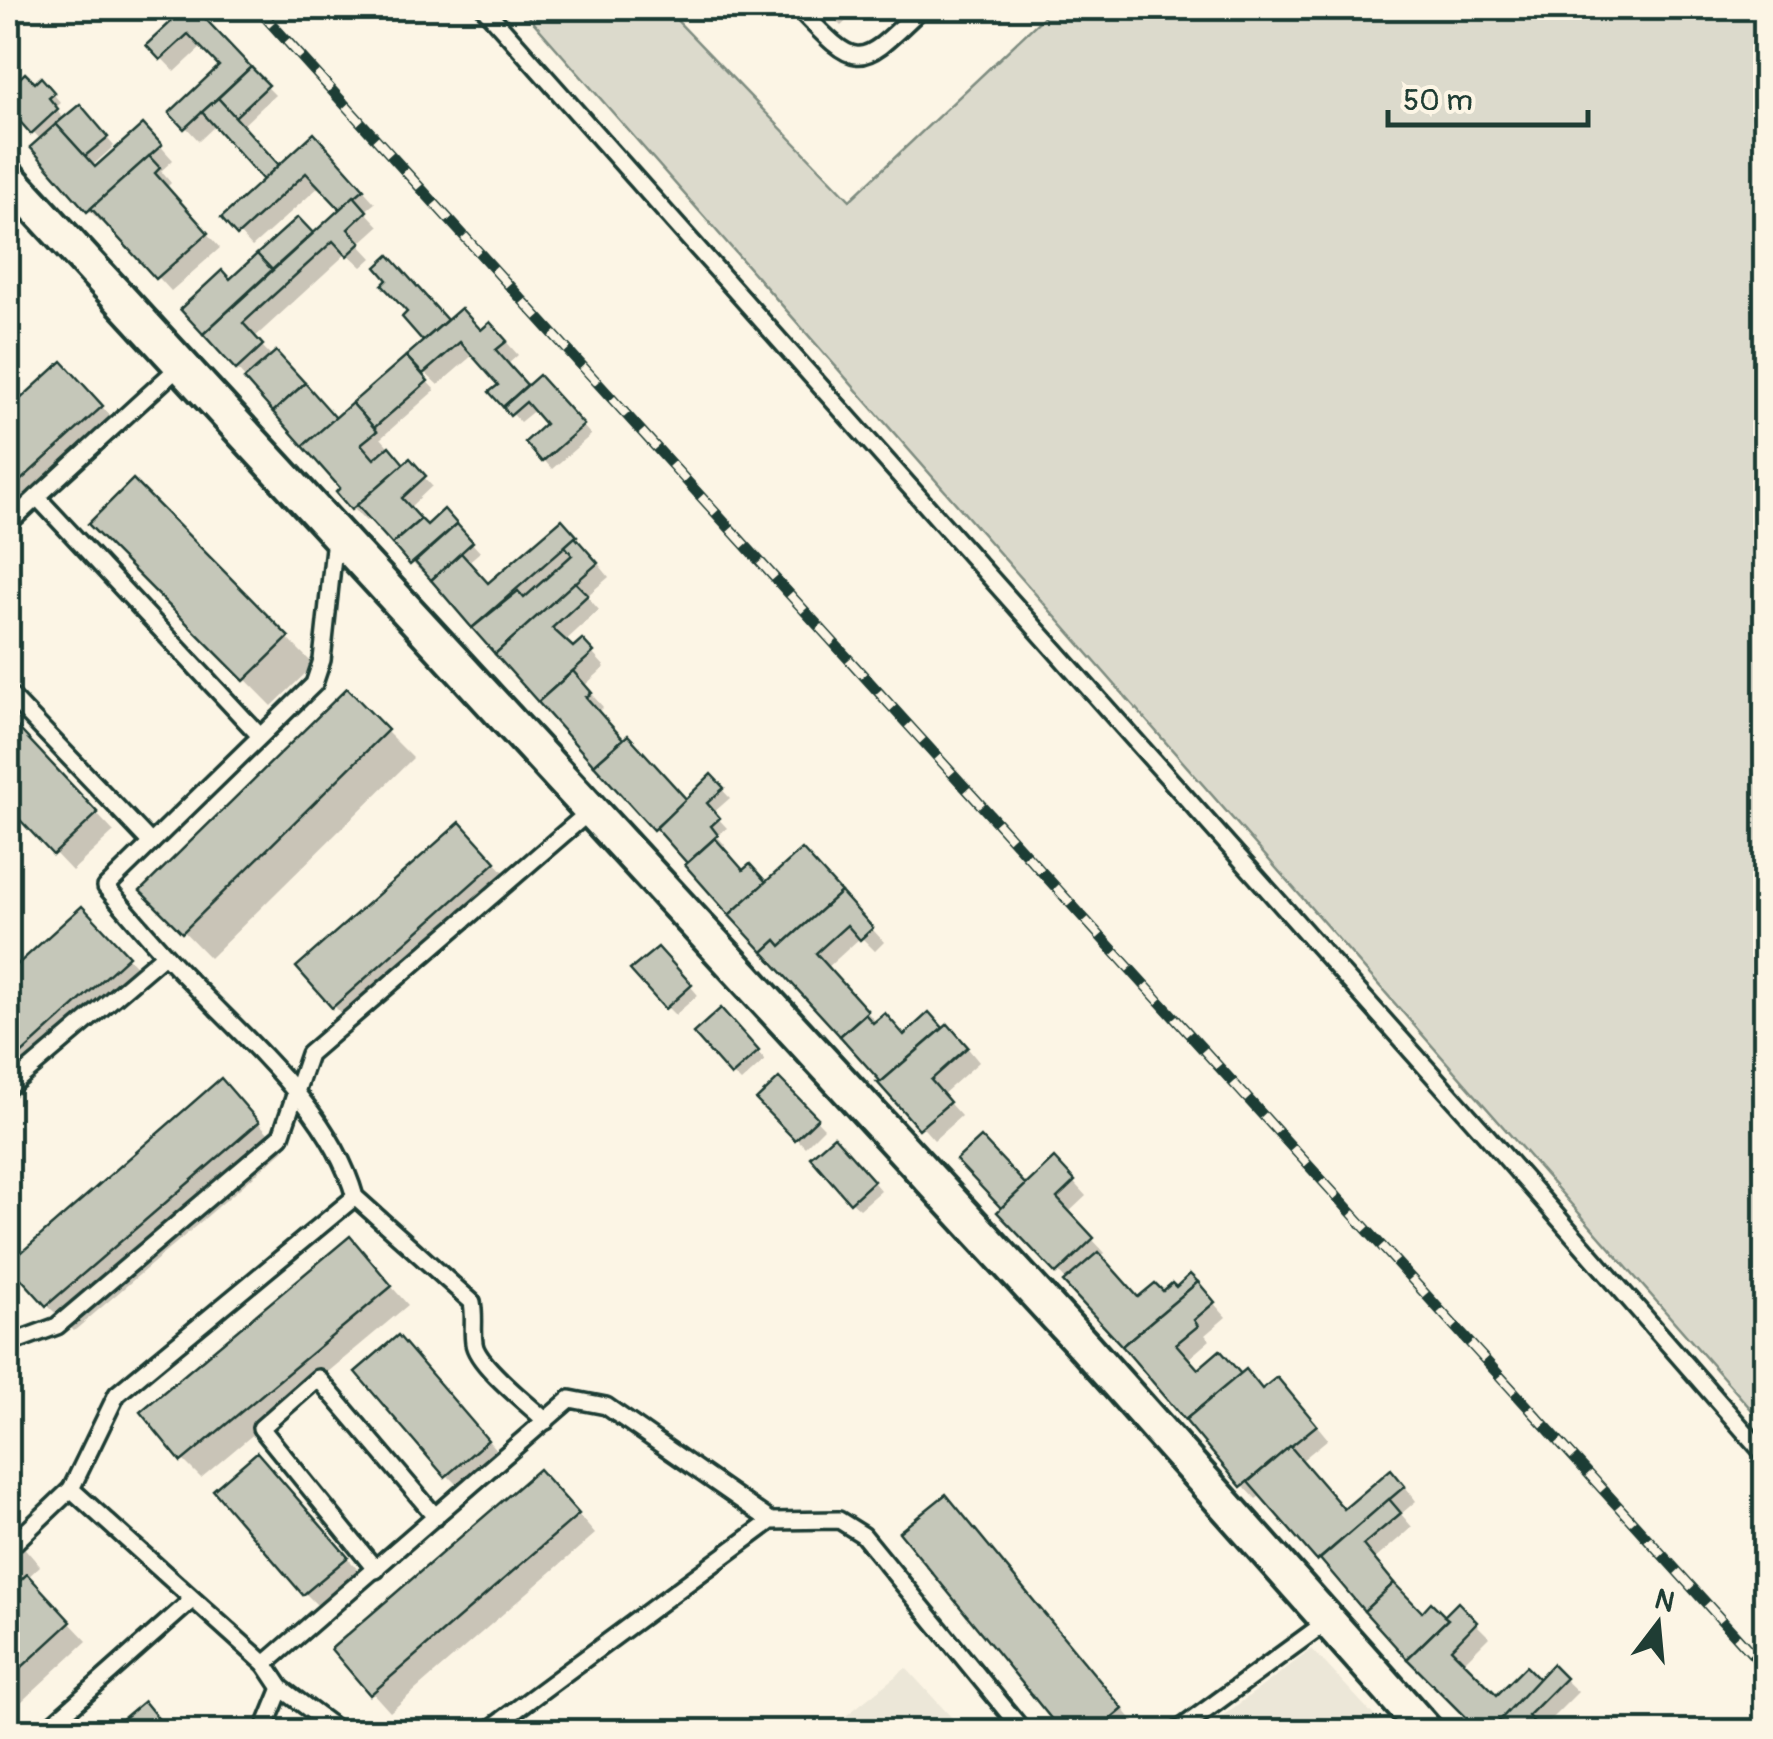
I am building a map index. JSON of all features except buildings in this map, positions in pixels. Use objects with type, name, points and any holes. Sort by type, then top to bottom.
[{"type":"street","points":[[8,177],[1085,1348],[1427,1732]]},
{"type":"lane","points":[[484,8],[1766,1456]]},
{"type":"lane","points":[[798,8],[839,50],[860,56],[880,48],[922,8]]},
{"type":"lane","points":[[8,524],[181,365]]},
{"type":"lane","points":[[37,497],[260,736]]},
{"type":"lane","points":[[335,533],[322,660],[314,684],[106,886],[164,955],[296,1091],[348,1172],[356,1197],[472,1302],[476,1322],[474,1346],[481,1359],[546,1421]]},
{"type":"lane","points":[[8,693],[150,843]]},
{"type":"lane","points":[[8,1344],[57,1326],[281,1136],[309,1054],[590,811]]},
{"type":"lane","points":[[8,1088],[164,955]]},
{"type":"lane","points":[[8,1550],[71,1489],[117,1394],[356,1197]]},
{"type":"lane","points":[[376,1570],[260,1428],[318,1378],[436,1517]]},
{"type":"lane","points":[[265,1664],[570,1400],[606,1406],[771,1521]]},
{"type":"lane","points":[[71,1489],[265,1664],[281,1688],[340,1732]]},
{"type":"lane","points":[[486,1732],[771,1521],[839,1520],[863,1535],[1024,1732]]},
{"type":"lane","points":[[43,1732],[192,1600]]},
{"type":"lane","points":[[1176,1732],[1329,1620]]},
{"type":"lane","points":[[263,1732],[281,1688]]},
{"type":"shaded area","points":[[521,8],[665,8],[850,200],[1053,8],[1765,8],[1765,1425]]},
{"type":"shaded area","points":[[1312,1649],[1388,1731],[1201,1732]]},
{"type":"shaded area","points":[[906,1668],[964,1731],[827,1731]]},
{"type":"railway","points":[[257,8],[1766,1669]]}]
